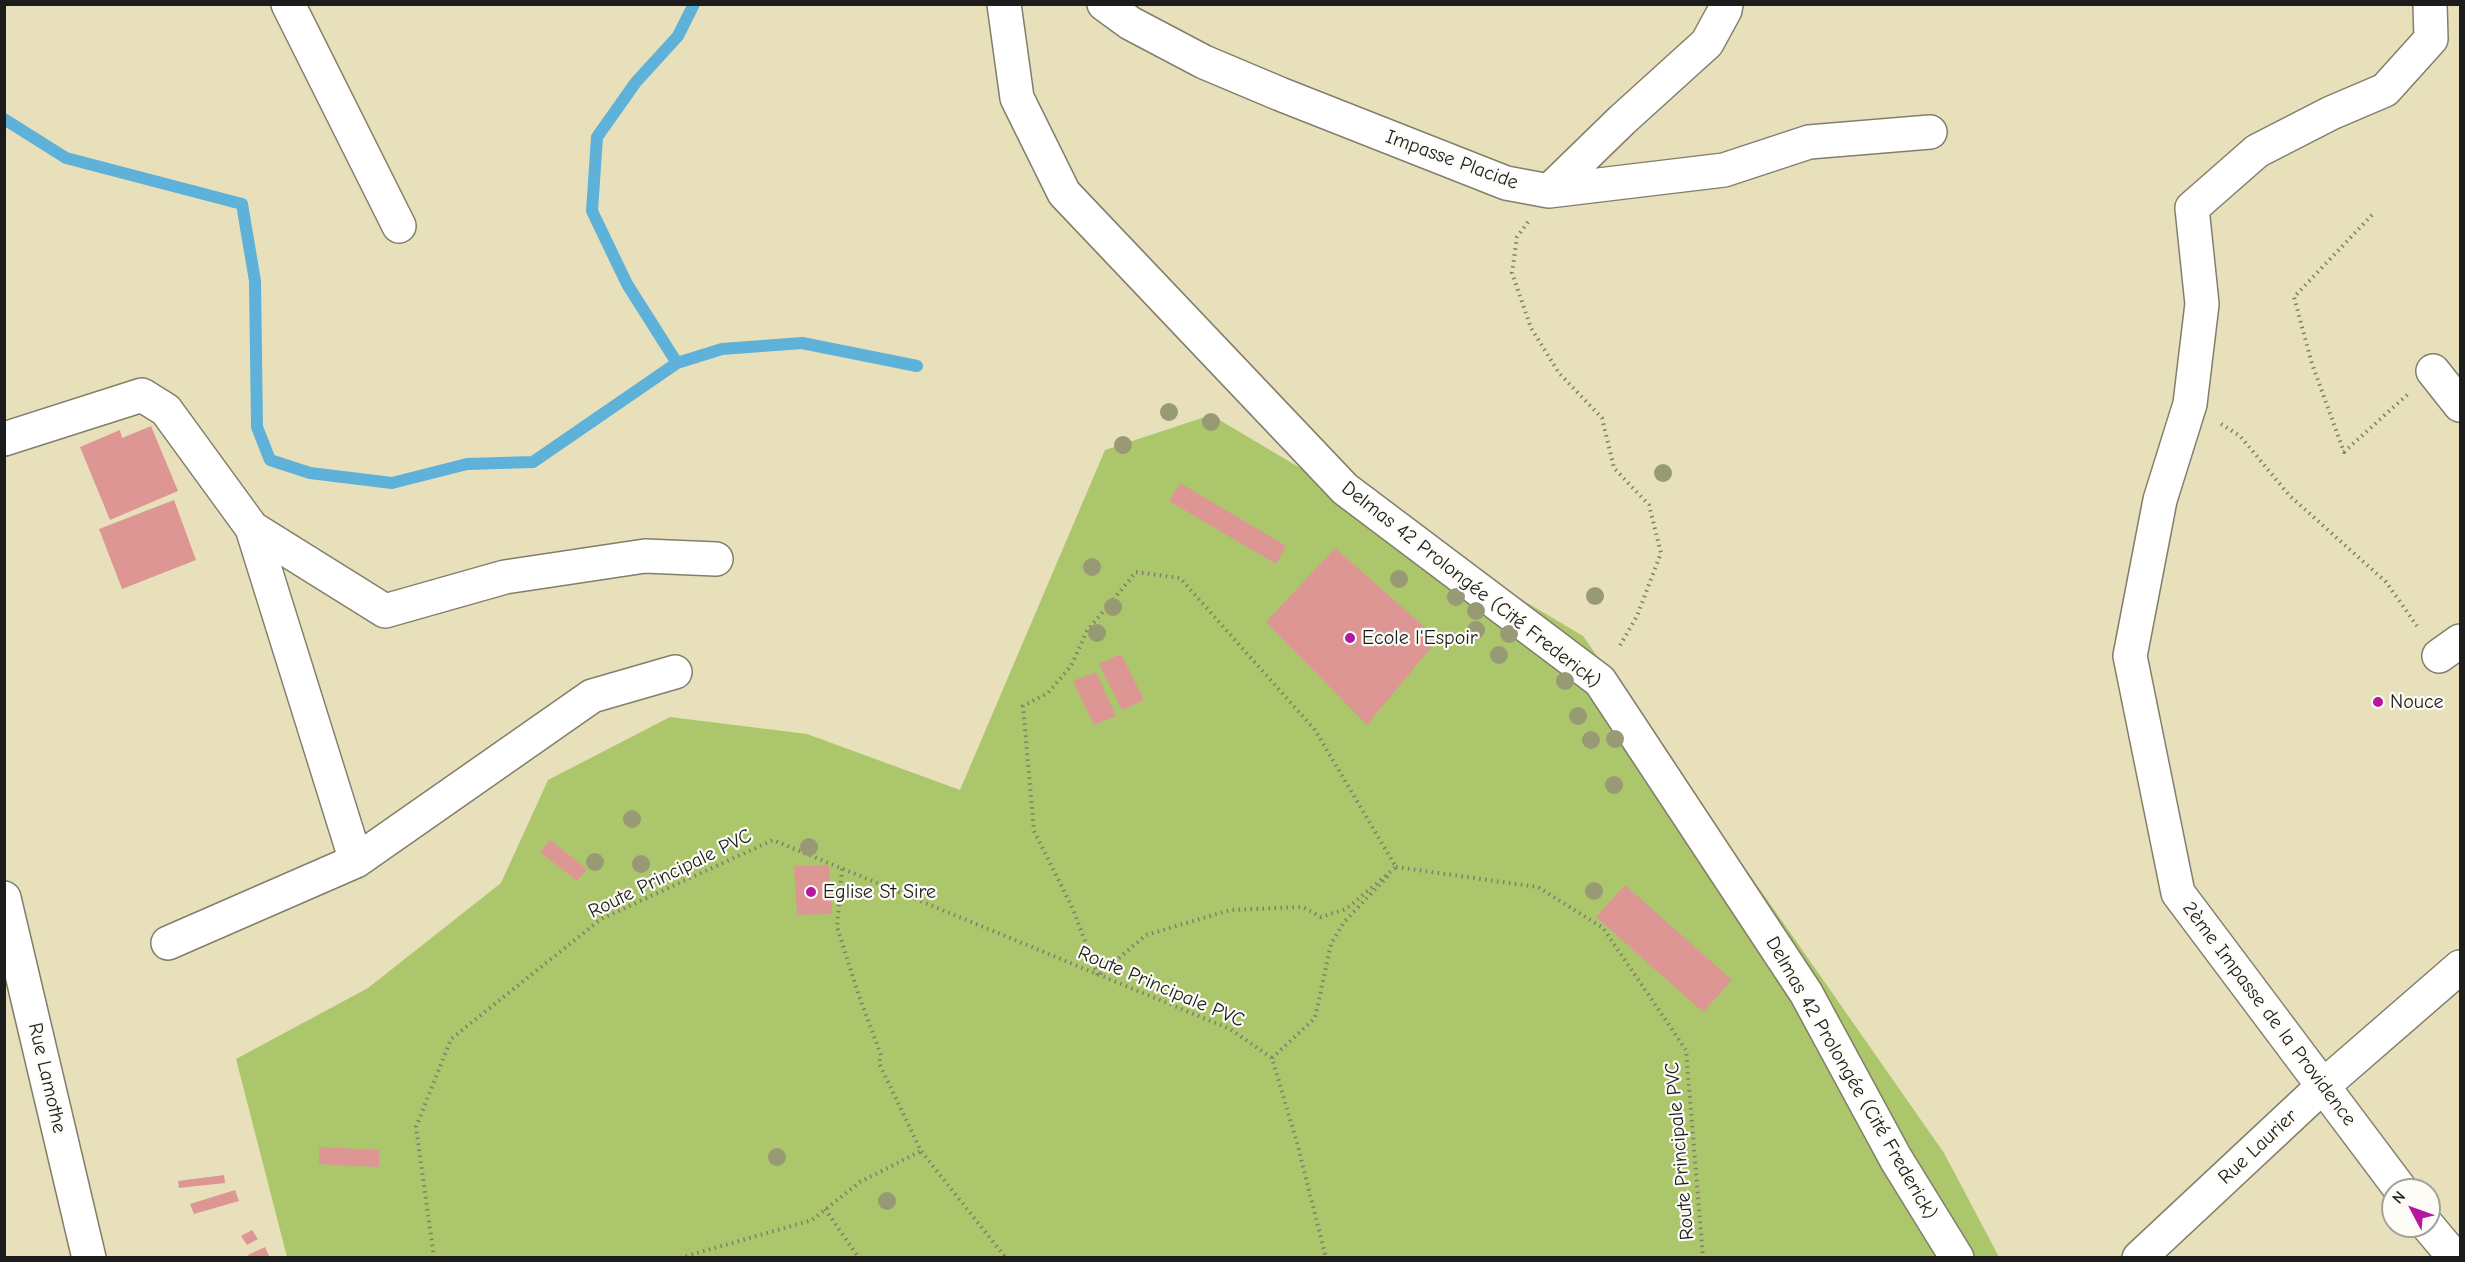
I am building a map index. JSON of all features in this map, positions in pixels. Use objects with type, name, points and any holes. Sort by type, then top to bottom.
[{"type":"street","points":[[288,4],[399,226]]},
{"type":"street","name":"Delmas 42 Prolongée (Cité Frederick)","points":[[1004,4],[1017,98],[1064,193],[1345,489],[1600,681],[1806,993],[1896,1159],[1957,1257]]},
{"type":"street","name":"Impasse Placide","points":[[1104,4],[1130,23],[1204,62],[1280,94],[1506,183],[1549,191],[1724,170],[1809,142],[1930,132]]},
{"type":"street","points":[[1549,191],[1622,120],[1707,43],[1726,4]]},
{"type":"street","name":"2ème Impasse de la Providence","points":[[2392,1178],[2178,893],[2130,656],[2160,500],[2190,404],[2202,304],[2192,208],[2257,151],[2331,113],[2385,90],[2431,39],[2430,4]]},
{"type":"street","points":[[2433,371],[2460,405]]},
{"type":"street","points":[[4,439],[142,395],[166,410],[252,528],[356,861]]},
{"type":"street","points":[[252,528],[386,611],[505,577],[645,556],[716,559]]},
{"type":"street","points":[[168,943],[356,861],[592,696],[675,672]]},
{"type":"street","name":"Rue Lamothe","points":[[4,898],[89,1257]]},
{"type":"street","name":"Rue Laurier","points":[[2139,1257],[2323,1086],[2460,967]]},
{"type":"street","points":[[2438,1238],[2455,1257]]},
{"type":"path","points":[[1549,191],[1517,237],[1512,273],[1531,328],[1559,373],[1602,418],[1614,468],[1649,505],[1661,553],[1637,616],[1600,681]]},
{"type":"path","points":[[2372,215],[2295,297],[2312,364],[2344,452],[2433,371]]},
{"type":"path","points":[[2190,404],[2240,436],[2289,495],[2386,582],[2450,649]]},
{"type":"path","points":[[1136,572],[1180,578],[1315,730],[1396,867],[1346,909],[1321,917],[1303,907],[1230,910],[1146,935],[1098,976],[1073,909],[1034,831],[1023,706],[1048,693],[1071,666],[1087,631],[1136,572]]},
{"type":"path","name":"Route Principale PVC","points":[[434,1257],[417,1127],[451,1039],[601,919],[773,840],[1230,1029],[1272,1058]]},
{"type":"path","points":[[1326,1257],[1296,1139],[1272,1058],[1315,1018],[1331,944],[1344,922],[1396,867]]},
{"type":"path","name":"Route Principale PVC","points":[[1396,867],[1538,887],[1603,928],[1686,1050],[1703,1257]]},
{"type":"path","points":[[842,869],[837,927],[881,1055],[879,1064],[921,1151],[1006,1257]]},
{"type":"path","points":[[680,1257],[812,1220],[860,1182],[921,1151]]},
{"type":"path","points":[[825,1209],[859,1257]]},
{"type":"green space","points":[[1211,415],[1583,636],[1944,1153],[1999,1257],[287,1257],[236,1059],[368,988],[501,883],[548,780],[670,717],[807,734],[960,790],[1105,450]]},
{"type":"building","points":[[151,426],[178,491],[110,520],[80,447],[120,430],[122,438]]},
{"type":"building","points":[[1180,483],[1286,546],[1276,564],[1169,501]]},
{"type":"building","points":[[174,500],[196,560],[122,589],[99,529]]},
{"type":"building","points":[[1335,548],[1438,639],[1367,725],[1266,622]]},
{"type":"building","points":[[1121,654],[1144,700],[1122,710],[1099,664]]},
{"type":"building","points":[[1096,672],[1116,716],[1094,725],[1073,681]]},
{"type":"building","points":[[550,840],[587,869],[577,881],[540,852]]},
{"type":"building","points":[[829,865],[832,914],[797,915],[794,866]]},
{"type":"building","points":[[1625,885],[1732,980],[1703,1012],[1596,917]]},
{"type":"building","points":[[319,1147],[379,1150],[379,1167],[319,1164]]},
{"type":"building","points":[[224,1175],[225,1183],[179,1188],[178,1181]]},
{"type":"building","points":[[235,1190],[239,1201],[194,1214],[190,1204]]},
{"type":"building","points":[[252,1230],[258,1239],[247,1245],[241,1236]]},
{"type":"building","points":[[265,1247],[270,1258],[250,1258],[248,1255]]},
{"type":"waterway","points":[[677,363],[627,284],[592,211],[597,137],[636,82],[678,36],[694,4]]},
{"type":"waterway","points":[[4,119],[66,158],[242,204],[255,281],[257,427],[270,460],[310,473],[392,483],[467,464],[533,462],[677,363],[722,349],[802,343],[917,366]]},
{"type":"place","name":"Ecole l'Espoir","points":[[1350,638]]},
{"type":"place","name":"Nouce","points":[[2378,702]]},
{"type":"place","name":"Eglise St Sire","points":[[811,892]]}]
